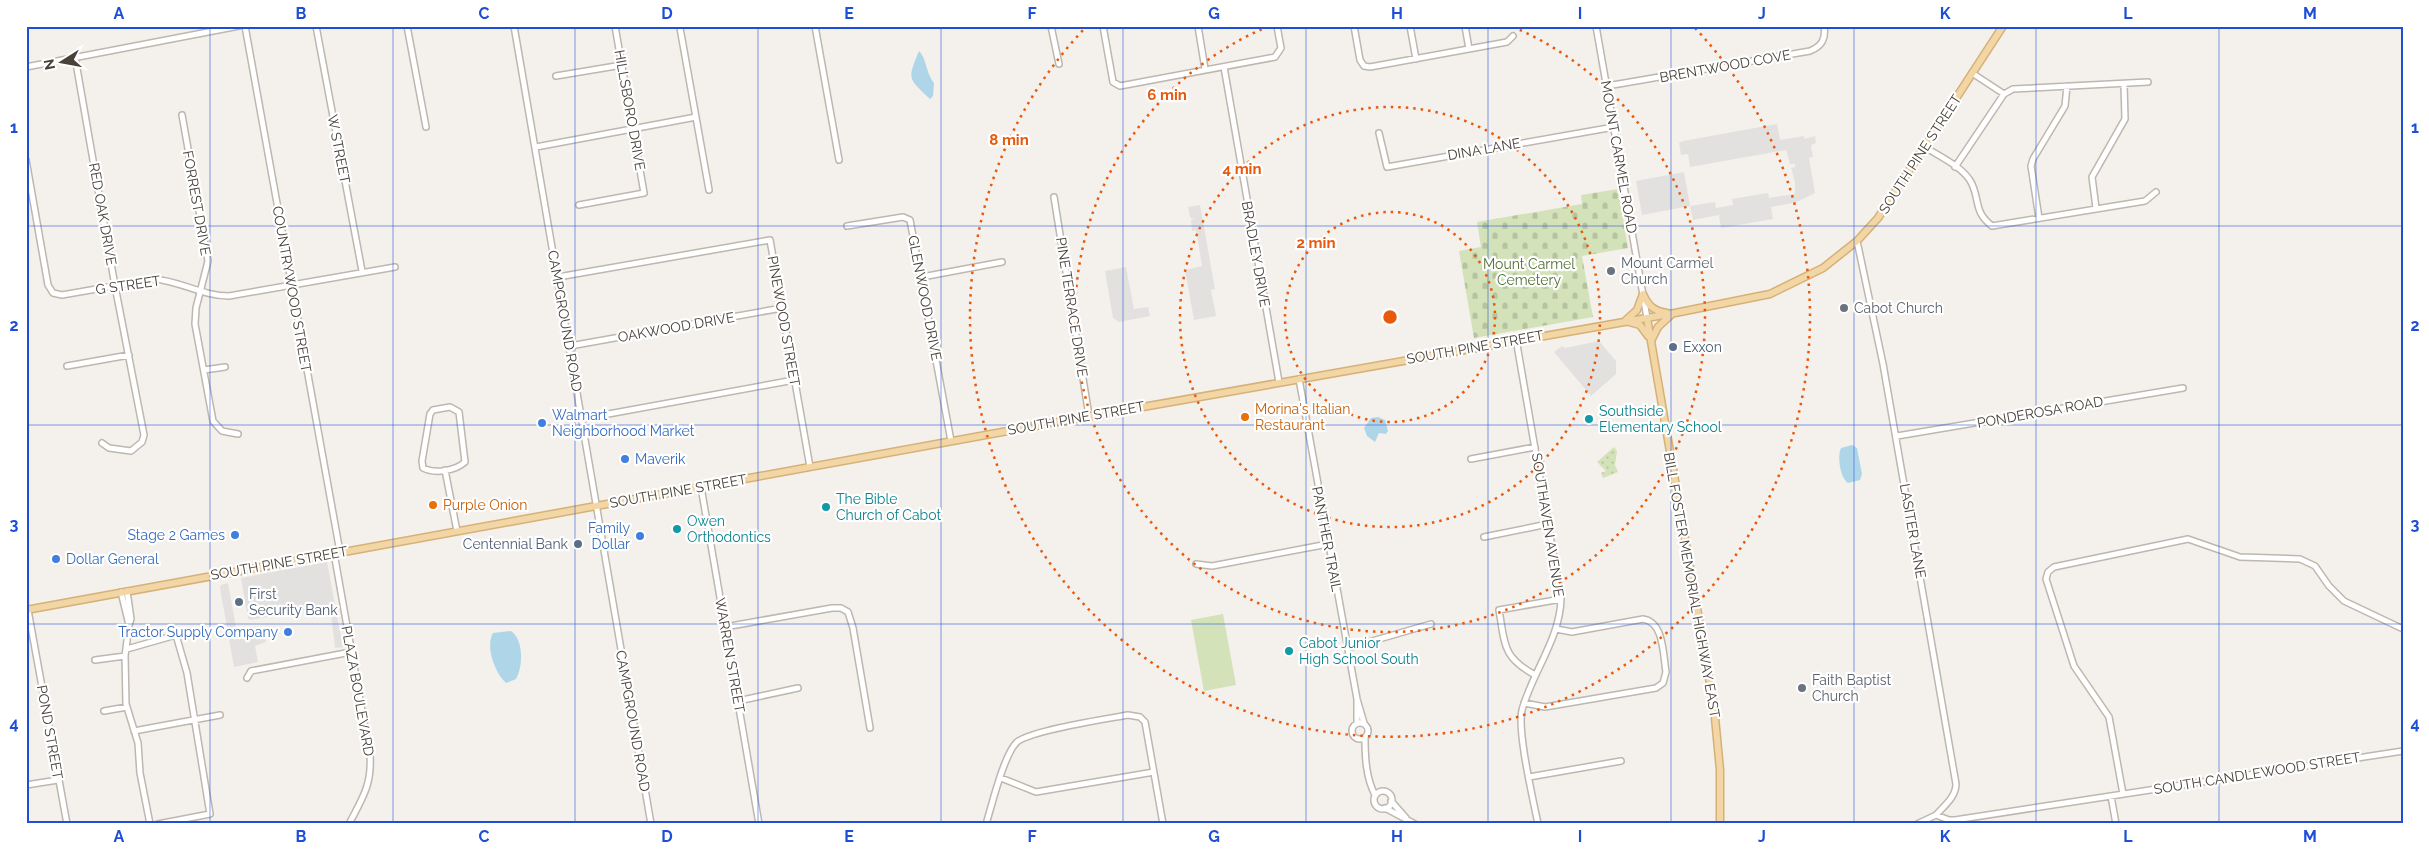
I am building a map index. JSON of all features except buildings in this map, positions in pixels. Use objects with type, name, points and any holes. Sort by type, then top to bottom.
[{"type":"main road","name":"SOUTH PINE STREET","points":[[27,610],[596,505],[1516,339],[1625,320],[1647,318],[1770,294],[1823,268],[1857,241],[1878,218],[2003,26]]},
{"type":"main road","points":[[1643,294],[1647,304],[1653,309],[1673,313]]},
{"type":"main road","points":[[1643,294],[1636,310],[1625,320],[1640,325],[1651,342]]},
{"type":"main road","points":[[1651,342],[1658,327],[1673,313]]},
{"type":"main road","name":"BILL FOSTER MEMORIAL HIGHWAY EAST","points":[[1647,318],[1714,707],[1720,770],[1720,824]]},
{"type":"street","points":[[26,66],[211,28],[239,26]]},
{"type":"street","name":"COUNTRYWOOD STREET","points":[[245,26],[337,553]]},
{"type":"street","name":"W STREET","points":[[316,26],[362,271]]},
{"type":"street","points":[[407,26],[426,127]]},
{"type":"street","name":"CAMPGROUND ROAD","points":[[514,26],[651,824]]},
{"type":"street","name":"HILLSBORO DRIVE","points":[[579,204],[644,193],[616,26]]},
{"type":"street","points":[[815,26],[838,160]]},
{"type":"street","points":[[1051,26],[1059,64]]},
{"type":"street","points":[[1102,26],[1113,82],[1120,86],[1275,57],[1280,48],[1277,26]]},
{"type":"street","points":[[1198,26],[1205,70]]},
{"type":"street","points":[[1354,26],[1360,60],[1364,66],[1416,59],[1507,42],[1513,36]]},
{"type":"street","points":[[1410,26],[1416,59]]},
{"type":"street","points":[[1465,26],[1469,49]]},
{"type":"street","name":"MOUNT CARMEL ROAD","points":[[1596,26],[1647,318]]},
{"type":"street","name":"BRENTWOOD COVE","points":[[1607,86],[1810,51],[1819,48],[1824,39],[1824,26]]},
{"type":"street","points":[[680,28],[709,190]]},
{"type":"street","name":"RED OAK DRIVE","points":[[75,57],[115,286],[144,434],[142,442],[131,451],[124,452],[109,448],[102,443]]},
{"type":"street","points":[[556,76],[622,65]]},
{"type":"street","name":"BRADLEY DRIVE","points":[[1224,66],[1279,382]]},
{"type":"street","points":[[1972,72],[2004,94]]},
{"type":"street","points":[[1955,166],[2004,94],[2013,89],[2148,82]]},
{"type":"street","points":[[2096,208],[2092,177],[2125,119],[2124,84]]},
{"type":"street","points":[[2039,218],[2031,166],[2033,159],[2065,106],[2067,86]]},
{"type":"street","name":"FORREST DRIVE","points":[[182,115],[208,261],[194,316],[213,421],[222,431],[238,434]]},
{"type":"street","points":[[536,147],[696,117]]},
{"type":"street","name":"DINA LANE","points":[[1379,133],[1387,166],[1614,127]]},
{"type":"street","points":[[1925,147],[1955,166],[1972,184],[1982,218],[1992,226],[2145,201],[2156,192]]},
{"type":"street","name":"G STREET","points":[[26,160],[48,285],[53,293],[62,295],[154,279],[168,280],[212,295],[229,296],[362,271],[395,267]]},
{"type":"street","name":"PINE TERRACE DRIVE","points":[[1054,197],[1089,416]]},
{"type":"street","name":"GLENWOOD DRIVE","points":[[847,226],[903,217],[909,218],[922,277],[951,441]]},
{"type":"street","name":"PINEWOOD STREET","points":[[558,278],[770,240],[810,467]]},
{"type":"street","name":"LASITER LANE","points":[[1857,241],[1896,436],[1956,784],[1956,791],[1952,798],[1936,815]]},
{"type":"street","points":[[922,277],[1002,262]]},
{"type":"street","name":"OAKWOOD DRIVE","points":[[570,346],[782,308]]},
{"type":"street","name":"SOUTHAVEN AVENUE","points":[[1516,339],[1561,599],[1556,629],[1534,675],[1524,703],[1521,721],[1538,824]]},
{"type":"street","points":[[67,366],[129,355]]},
{"type":"street","points":[[204,370],[225,366]]},
{"type":"street","name":"PANTHER TRAIL","points":[[1299,379],[1357,699],[1364,723]]},
{"type":"street","points":[[581,419],[794,380]]},
{"type":"street","name":"PONDEROSA ROAD","points":[[1896,436],[2183,388]]},
{"type":"street","points":[[450,407],[459,412],[466,457],[460,466],[445,470],[432,472],[423,468],[422,461],[430,414],[433,410],[450,407]]},
{"type":"street","points":[[1471,459],[1535,446]]},
{"type":"street","points":[[445,470],[457,531]]},
{"type":"street","name":"WARREN STREET","points":[[701,487],[759,824]]},
{"type":"street","points":[[1484,537],[1548,524]]},
{"type":"street","points":[[2123,794],[2109,717],[2074,666],[2046,579],[2048,572],[2054,567],[2188,539],[2240,558],[2300,559],[2316,566],[2333,591],[2344,601],[2403,629]]},
{"type":"street","points":[[1196,564],[1212,566],[1328,544]]},
{"type":"street","name":"PLAZA BOULEVARD","points":[[337,553],[351,652],[370,756],[371,774],[367,790],[349,824]]},
{"type":"street","points":[[124,592],[131,619],[125,656],[127,707],[134,731],[150,824]]},
{"type":"street","points":[[1534,675],[1512,661],[1499,610],[1561,599]]},
{"type":"street","points":[[725,627],[832,608],[841,608],[848,612],[853,628],[870,728]]},
{"type":"street","name":"POND STREET","points":[[27,610],[67,824]]},
{"type":"street","points":[[1524,703],[1545,707],[1646,690],[1659,686],[1665,678],[1666,672],[1659,630],[1652,622],[1643,619],[1572,632],[1556,629]]},
{"type":"street","points":[[1348,648],[1431,624]]},
{"type":"street","points":[[127,649],[176,635],[187,673],[210,814],[158,824]]},
{"type":"street","points":[[247,678],[252,671],[351,652]]},
{"type":"street","points":[[95,660],[125,656]]},
{"type":"street","points":[[738,701],[798,688]]},
{"type":"street","name":"PANTHER TRAIL","points":[[1357,699],[1358,723]]},
{"type":"street","points":[[104,711],[127,707]]},
{"type":"street","points":[[134,731],[220,715]]},
{"type":"street","points":[[986,824],[1008,755],[1017,742],[1026,738],[1128,715],[1140,717],[1145,722],[1163,824]]},
{"type":"street","points":[[1365,753],[1352,732],[1354,726],[1358,723],[1364,723],[1369,732],[1365,738],[1365,753],[1376,805],[1415,824]]},
{"type":"street","points":[[1358,739],[1365,738]]},
{"type":"street","name":"SOUTH CANDLEWOOD STREET","points":[[1936,815],[1949,820],[1955,820],[2403,751]]},
{"type":"street","points":[[1529,777],[1621,761]]},
{"type":"street","points":[[1001,778],[1036,792],[1154,772]]},
{"type":"street","points":[[1369,779],[1381,791],[1390,794],[1391,801],[1406,818]]},
{"type":"street","points":[[26,785],[58,780]]},
{"type":"street","points":[[1375,796],[1381,791]]},
{"type":"street","points":[[2111,796],[2116,824]]},
{"type":"street","points":[[1385,808],[1391,801]]},
{"type":"street","points":[[1917,824],[1936,815]]},
{"type":"green space","name":"Mount Carmel Cemetery","points":[[1618,189],[1628,248],[1582,256],[1593,317],[1474,338],[1459,251],[1481,247],[1477,222],[1582,204],[1581,195]]},
{"type":"green space","points":[[1614,447],[1617,451],[1615,465],[1618,472],[1603,478],[1601,473],[1606,471],[1597,462]]},
{"type":"green space","points":[[1223,614],[1236,685],[1204,691],[1191,620]]},
{"type":"shaded area","points":[[1777,124],[1780,140],[1804,136],[1804,139],[1815,136],[1816,143],[1811,145],[1813,157],[1809,158],[1815,193],[1797,202],[1771,207],[1773,219],[1721,228],[1719,215],[1693,220],[1690,206],[1715,202],[1716,208],[1733,205],[1732,199],[1768,193],[1769,198],[1795,194],[1795,182],[1791,168],[1795,167],[1795,164],[1790,164],[1786,150],[1690,167],[1688,154],[1681,155],[1679,143]]},
{"type":"shaded area","points":[[1684,172],[1690,206],[1642,215],[1636,181]]},
{"type":"shaded area","points":[[1200,205],[1215,289],[1211,290],[1216,316],[1194,320],[1185,270],[1202,266],[1196,230],[1192,231],[1191,220],[1194,219],[1190,217],[1188,207]]},
{"type":"shaded area","points":[[1126,267],[1134,309],[1148,307],[1150,316],[1119,322],[1113,318],[1105,271]]},
{"type":"shaded area","points":[[1599,341],[1616,361],[1616,374],[1591,396],[1554,352],[1562,346],[1565,348]]},
{"type":"shaded area","points":[[327,562],[343,647],[335,648],[330,605],[250,620],[248,618],[241,578]]},
{"type":"shaded area","points":[[228,583],[237,633],[263,628],[266,642],[255,646],[258,662],[234,667],[220,588],[221,585]]},
{"type":"water","points":[[919,51],[924,58],[929,75],[934,83],[933,96],[930,99],[917,87],[912,78],[911,73]]},
{"type":"water","points":[[1378,417],[1385,420],[1388,431],[1386,434],[1379,433],[1375,442],[1367,436],[1364,428],[1371,418]]},
{"type":"water","points":[[1852,445],[1857,448],[1862,474],[1860,480],[1848,483],[1841,472],[1839,456],[1841,448]]},
{"type":"water","points":[[511,631],[515,635],[520,647],[521,661],[516,679],[506,683],[498,673],[492,660],[490,645],[493,633]]},
{"type":"place","name":"Mount Carmel Church","points":[[1611,271]]},
{"type":"place","name":"Cabot Church","points":[[1844,308]]},
{"type":"place","name":"Exxon","points":[[1673,347]]},
{"type":"place","name":"Morina's Italian Restaurant","points":[[1245,417]]},
{"type":"place","name":"Southside Elementary School","points":[[1589,419]]},
{"type":"place","name":"Walmart Neighborhood Market","points":[[542,423]]},
{"type":"place","name":"Maverik","points":[[625,459]]},
{"type":"place","name":"Purple Onion","points":[[433,505]]},
{"type":"place","name":"The Bible Church of Cabot","points":[[826,507]]},
{"type":"place","name":"Owen Orthodontics","points":[[677,529]]},
{"type":"place","name":"Stage 2 Games","points":[[235,535]]},
{"type":"place","name":"Family Dollar","points":[[640,536]]},
{"type":"place","name":"Centennial Bank","points":[[578,544]]},
{"type":"place","name":"Dollar General","points":[[56,559]]},
{"type":"place","name":"First Security Bank","points":[[239,602]]},
{"type":"place","name":"Tractor Supply Company","points":[[288,632]]},
{"type":"place","name":"Cabot Junior High School South","points":[[1289,651]]},
{"type":"place","name":"Faith Baptist Church","points":[[1802,688]]}]
